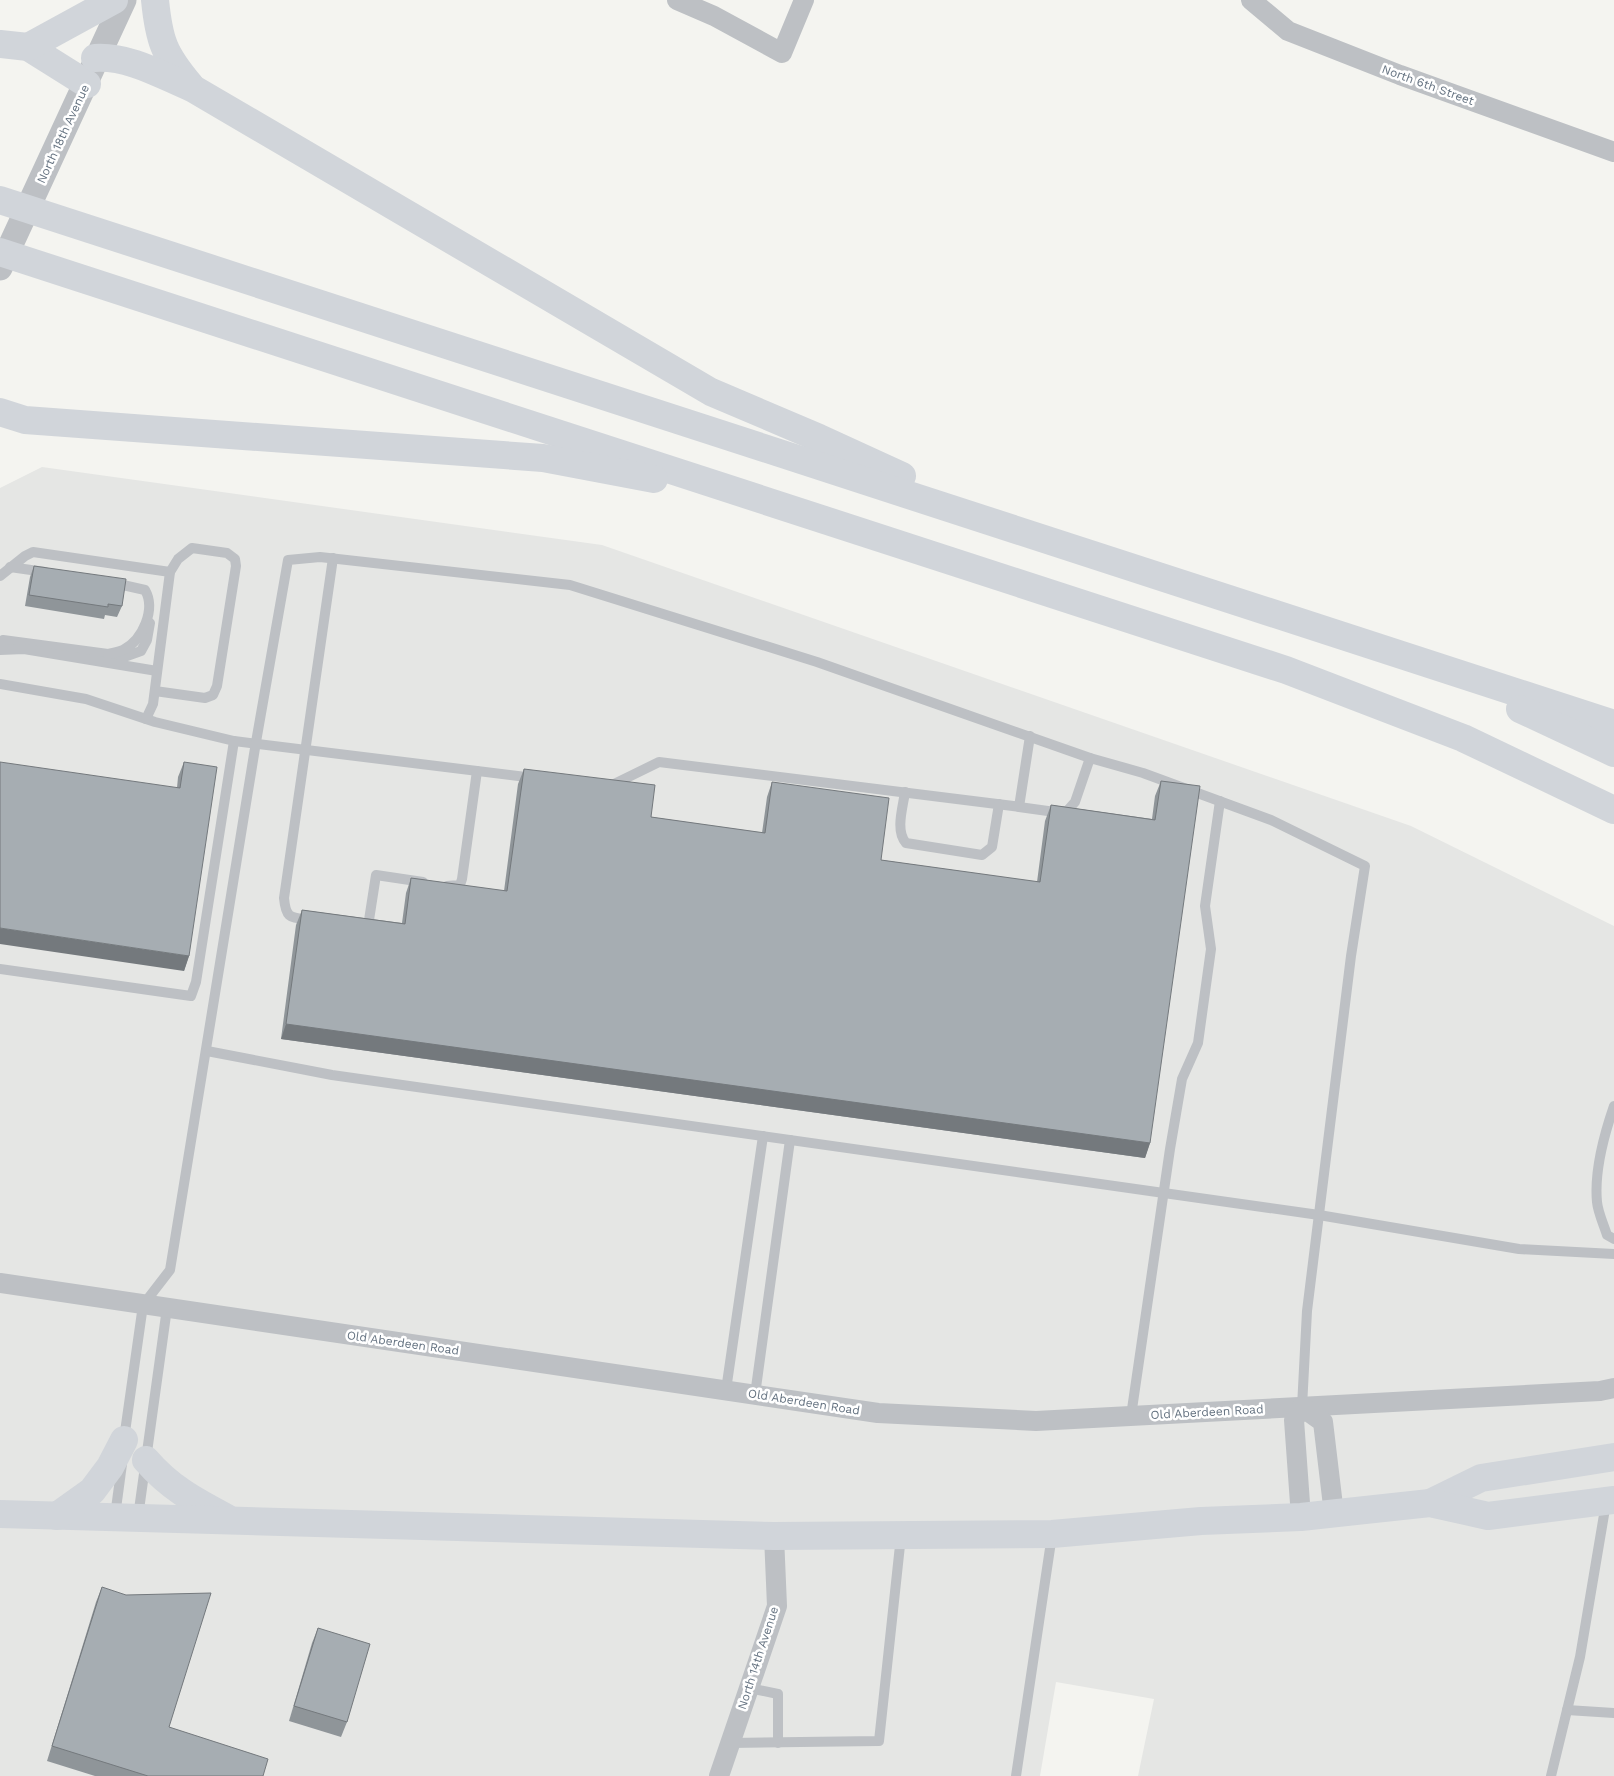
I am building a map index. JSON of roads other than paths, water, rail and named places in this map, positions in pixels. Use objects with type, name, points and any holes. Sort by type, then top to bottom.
[{"type":"highway","points":[[28,47],[114,0]]},
{"type":"highway","points":[[155,0],[160,39],[170,61],[192,88]]},
{"type":"highway","points":[[0,44],[28,47],[86,84]]},
{"type":"highway","points":[[95,58],[109,58],[140,65],[192,88],[711,392],[819,438],[1017,529]]},
{"type":"highway","points":[[0,200],[1614,724]]},
{"type":"highway","points":[[0,252],[1286,670],[1463,738],[1614,810]]},
{"type":"highway","points":[[2,414],[25,420],[543,458],[773,502]]},
{"type":"highway","points":[[1291,619],[1524,710],[1614,753]]},
{"type":"highway","points":[[57,1516],[92,1491],[110,1468],[124,1440]]},
{"type":"highway","points":[[1430,1504],[1481,1478],[1614,1457]]},
{"type":"highway","points":[[146,1460],[161,1478],[186,1496],[233,1521]]},
{"type":"highway","points":[[0,1514],[774,1536],[1052,1534],[1200,1521],[1301,1517],[1430,1504],[1488,1516],[1610,1500]]},
{"type":"street","name":"North 18th Avenue","points":[[0,268],[86,84],[95,58],[124,0]]},
{"type":"street","points":[[677,0],[714,16],[782,54],[804,0]]},
{"type":"street","name":"North 6th Street","points":[[1250,0],[1288,31],[1400,75],[1614,152]]},
{"type":"street","name":"Old Aberdeen Road","points":[[0,1283],[878,1413],[1036,1421],[1600,1391],[1614,1388]]},
{"type":"street","points":[[1301,1517],[1294,1420],[1302,1408],[1322,1422],[1334,1514]]},
{"type":"street","name":"North 14th Avenue","points":[[719,1776],[777,1606],[774,1536]]},
{"type":"lane","points":[[146,719],[153,704],[154,691],[170,572],[178,559],[192,548],[227,554],[234,559],[236,566],[217,686],[213,695],[205,698],[154,691]]},
{"type":"lane","points":[[0,576],[10,567],[34,552],[170,572]]},
{"type":"lane","points":[[126,1518],[124,1440],[143,1305],[170,1270],[186,1166],[191,1151],[208,1051],[256,742],[288,560],[320,557],[570,585],[810,660],[1090,758],[1143,773],[1271,820],[1365,866],[1351,956],[1307,1311],[1302,1408]]},
{"type":"lane","points":[[325,922],[289,916],[285,911],[284,898],[333,558]]},
{"type":"lane","points":[[10,567],[58,574]]},
{"type":"lane","points":[[1,641],[108,654],[122,650],[135,641],[143,630],[149,596],[145,590],[138,586],[102,581]]},
{"type":"lane","points":[[0,650],[24,649],[157,671]]},
{"type":"lane","points":[[0,684],[86,699],[146,719],[234,741],[305,748],[549,780]]},
{"type":"lane","points":[[1020,807],[1030,736]]},
{"type":"lane","points":[[0,969],[191,996],[196,982],[234,741]]},
{"type":"lane","points":[[598,786],[606,788],[659,762],[1055,812],[1067,811],[1076,802],[1090,758]]},
{"type":"lane","points":[[351,925],[366,925],[369,920],[376,875],[452,886],[460,885],[477,771]]},
{"type":"lane","points":[[905,792],[900,829],[902,839],[906,843],[966,854],[982,855],[992,847],[999,804]]},
{"type":"lane","points":[[1131,1416],[1162,1193],[1182,1079],[1198,1043],[1211,948],[1205,906],[1220,801]]},
{"type":"lane","points":[[208,1051],[332,1075],[1319,1215],[1519,1249],[1614,1254]]},
{"type":"lane","points":[[1614,1106],[1607,1128],[1601,1160],[1597,1202],[1607,1236],[1614,1238]]},
{"type":"lane","points":[[726,1390],[763,1136]]},
{"type":"lane","points":[[755,1394],[790,1140]]},
{"type":"lane","points":[[126,1518],[146,1460],[167,1308]]},
{"type":"lane","points":[[1551,1776],[1580,1657],[1610,1500]]},
{"type":"lane","points":[[1016,1776],[1052,1534]]},
{"type":"lane","points":[[730,1743],[778,1744],[879,1741],[901,1535]]},
{"type":"lane","points":[[749,1688],[778,1694],[778,1744]]},
{"type":"lane","points":[[1567,1710],[1614,1713]]}]
